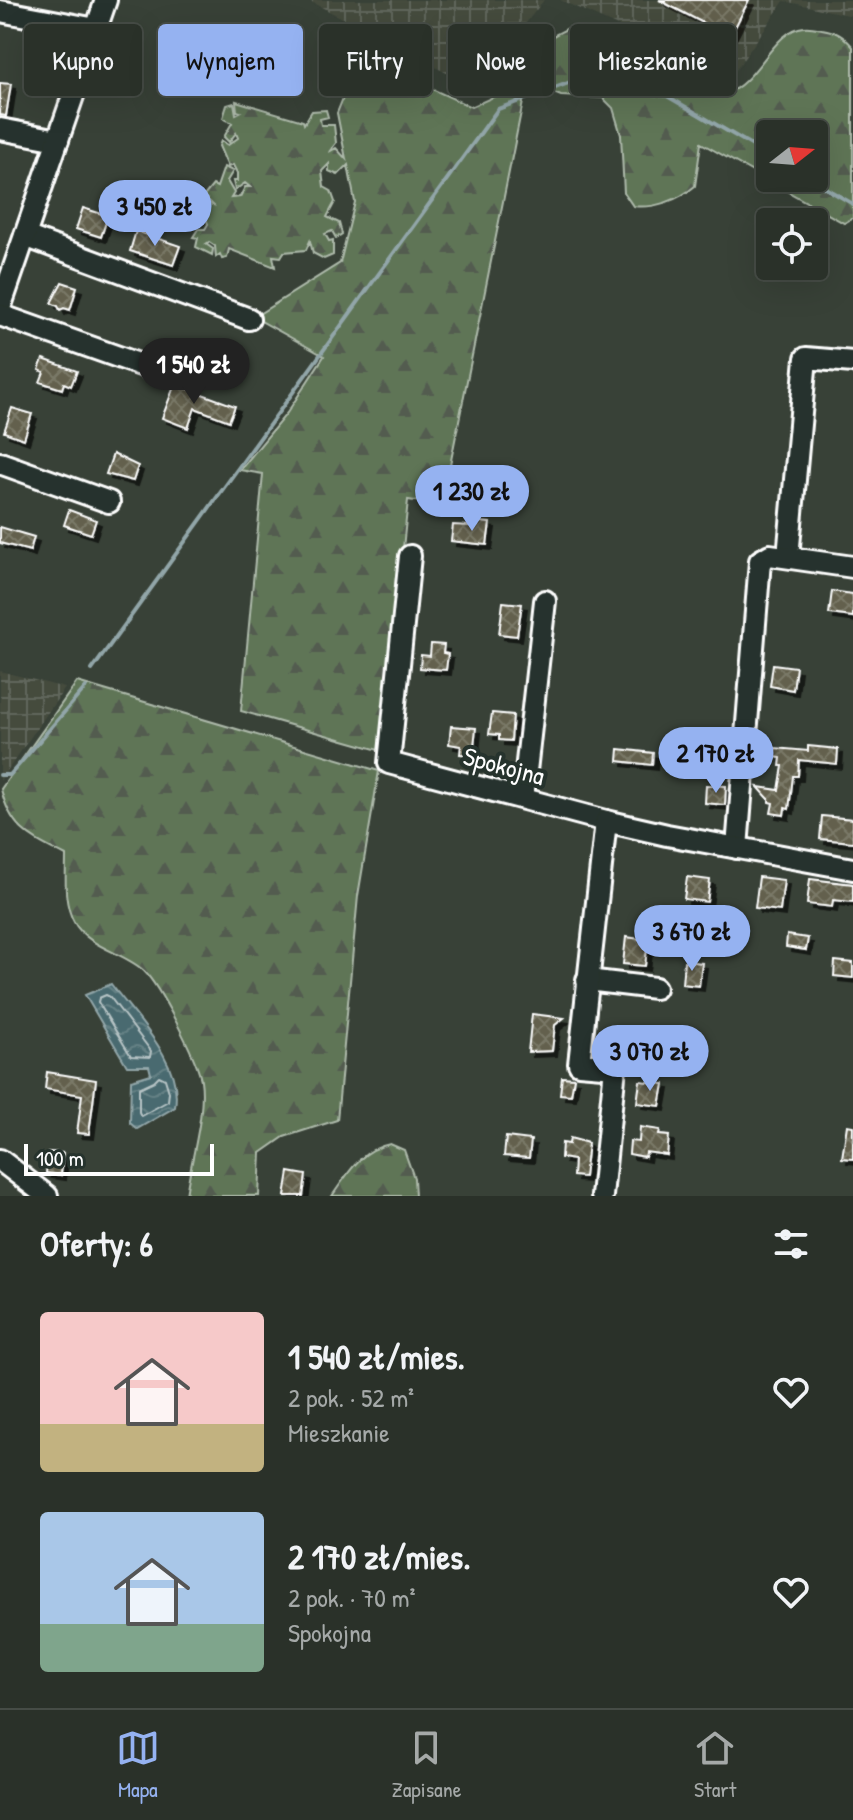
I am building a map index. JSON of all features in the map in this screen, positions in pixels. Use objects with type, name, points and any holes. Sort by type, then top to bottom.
[{"type":"street","points":[[98,24],[106,0]]},
{"type":"street","points":[[0,11],[69,24]]},
{"type":"street","points":[[0,308],[73,96]]},
{"type":"street","points":[[0,129],[58,140]]},
{"type":"street","points":[[25,236],[249,319]]},
{"type":"street","points":[[0,315],[155,370]]},
{"type":"street","points":[[788,557],[806,358],[853,362]]},
{"type":"street","points":[[0,463],[109,502]]},
{"type":"street","points":[[737,848],[760,561],[770,555],[853,567]]},
{"type":"street","name":"Spokojna","points":[[410,556],[389,763],[606,821],[853,869]]},
{"type":"street","points":[[523,798],[545,601]]},
{"type":"street","points":[[602,1196],[615,1067],[579,1064],[606,821]]},
{"type":"street","points":[[587,980],[655,988]]},
{"type":"street","points":[[0,1160],[47,1196]]},
{"type":"shaded area","points":[[308,0],[544,0],[525,24],[448,24],[448,74],[432,65],[432,24],[354,24]]},
{"type":"shaded area","points":[[560,0],[853,0],[853,16],[784,1],[736,70],[736,24],[613,24]]},
{"type":"shaded area","points":[[0,671],[65,688],[0,781]]},
{"type":"green space","points":[[570,27],[570,96],[736,96],[736,88],[793,30],[808,27],[836,33],[853,47],[853,218],[844,223],[828,214],[828,208],[817,208],[789,192],[828,192],[828,120],[756,120],[756,174],[701,143],[695,186],[666,202],[633,206],[624,193],[621,135],[613,108],[603,98],[561,96],[554,93],[554,35]]},
{"type":"green space","points":[[432,89],[471,107],[496,96],[524,96],[442,505],[408,500],[382,751],[241,711],[263,474],[240,470],[287,413],[324,356],[261,321],[259,314],[340,263],[355,202],[348,165],[338,175],[329,171],[329,164],[322,171],[324,187],[331,191],[335,202],[327,217],[339,223],[342,234],[336,238],[332,231],[325,234],[329,241],[333,240],[333,255],[324,259],[313,253],[310,241],[306,250],[284,252],[281,257],[273,256],[275,267],[229,249],[227,258],[222,259],[220,254],[216,257],[215,246],[209,242],[206,244],[213,249],[212,255],[196,247],[198,238],[193,237],[198,229],[205,229],[208,224],[203,209],[208,204],[213,205],[204,196],[213,185],[217,187],[224,167],[233,171],[227,181],[234,193],[231,198],[240,197],[245,187],[250,187],[245,183],[235,190],[233,181],[237,181],[237,173],[233,165],[228,167],[219,146],[221,141],[228,145],[238,138],[236,133],[229,142],[224,137],[232,123],[223,118],[227,105],[234,103],[236,114],[240,112],[237,111],[236,101],[303,121],[304,124],[312,111],[326,110],[328,117],[320,119],[321,125],[334,125],[336,143],[329,152],[336,148],[346,159],[337,113],[344,96],[432,96]]},
{"type":"green space","points":[[77,682],[379,771],[358,896],[337,1120],[284,1137],[261,1153],[259,1196],[186,1196],[200,1122],[202,1093],[198,1069],[185,1040],[168,1006],[144,971],[80,931],[68,906],[66,856],[24,832],[5,803],[1,789]]},
{"type":"green space","points":[[390,1144],[404,1150],[414,1178],[415,1196],[332,1196],[363,1157]]},
{"type":"water","points":[[111,984],[165,1057],[176,1090],[175,1107],[137,1129],[130,1123],[131,1080],[151,1074],[149,1066],[127,1066],[85,995]]},
{"type":"building","points":[[659,0],[749,0],[736,25],[705,24]]},
{"type":"building","points":[[0,83],[11,84],[6,116],[0,115]]},
{"type":"building","points":[[83,208],[108,216],[101,237],[76,229]]},
{"type":"building","points":[[136,231],[180,246],[173,265],[130,251]]},
{"type":"building","points":[[62,282],[77,287],[70,310],[60,310],[51,303]]},
{"type":"building","points":[[43,359],[77,371],[71,386],[64,383],[62,389],[40,382],[44,372],[39,370]]},
{"type":"building","points":[[175,384],[235,406],[229,421],[195,408],[188,428],[162,418]]},
{"type":"building","points":[[12,408],[32,414],[24,439],[4,432]]},
{"type":"building","points":[[113,454],[138,466],[133,481],[106,474]]},
{"type":"building","points":[[69,510],[96,520],[91,534],[64,525]]},
{"type":"building","points":[[471,521],[490,523],[487,545],[451,541],[453,525],[471,526]]},
{"type":"building","points":[[0,527],[34,537],[30,551],[0,543]]},
{"type":"building","points":[[832,591],[853,594],[853,617],[829,614]]},
{"type":"building","points":[[503,602],[522,604],[517,636],[499,634]]},
{"type":"building","points":[[431,644],[444,645],[443,653],[448,654],[446,670],[420,668],[421,655],[430,656]]},
{"type":"building","points":[[773,664],[796,667],[793,690],[770,686]]},
{"type":"building","points":[[492,713],[513,715],[511,741],[499,740],[499,735],[489,734]]},
{"type":"building","points":[[451,726],[476,728],[473,755],[460,754],[461,746],[449,744]]},
{"type":"building","points":[[808,746],[838,749],[837,764],[799,760],[798,776],[793,776],[789,809],[785,808],[784,815],[771,813],[773,803],[758,787],[779,790],[783,766],[780,766],[781,758],[774,757],[775,748],[808,751]]},
{"type":"building","points":[[619,749],[653,753],[652,765],[618,761]]},
{"type":"building","points":[[706,785],[726,786],[725,805],[705,803]]},
{"type":"building","points":[[822,816],[853,819],[853,842],[820,839]]},
{"type":"building","points":[[687,877],[710,880],[707,902],[684,899]]},
{"type":"building","points":[[759,877],[784,880],[780,911],[755,908]]},
{"type":"building","points":[[810,879],[853,884],[853,902],[833,900],[832,907],[807,904]]},
{"type":"building","points":[[787,935],[808,938],[806,950],[786,947]]},
{"type":"building","points":[[626,937],[648,940],[645,966],[623,964]]},
{"type":"building","points":[[684,961],[702,963],[699,986],[682,984]]},
{"type":"building","points":[[835,961],[853,963],[853,978],[834,976]]},
{"type":"building","points":[[532,1014],[564,1018],[555,1025],[552,1051],[528,1052]]},
{"type":"building","points":[[47,1072],[96,1080],[89,1134],[77,1133],[82,1095],[45,1089]]},
{"type":"building","points":[[562,1077],[574,1078],[571,1095],[560,1094]]},
{"type":"building","points":[[640,1081],[664,1084],[660,1106],[637,1103]]},
{"type":"building","points":[[847,1125],[853,1126],[853,1159],[842,1158]]},
{"type":"building","points":[[640,1127],[660,1130],[659,1135],[669,1136],[667,1155],[646,1152],[645,1157],[629,1154],[630,1141],[639,1142]]},
{"type":"building","points":[[506,1137],[531,1140],[529,1158],[504,1156]]},
{"type":"building","points":[[570,1138],[588,1143],[584,1177],[573,1176],[574,1160],[561,1158],[562,1143],[569,1144]]},
{"type":"building","points":[[48,1152],[63,1153],[61,1175],[46,1173]]},
{"type":"building","points":[[289,1172],[306,1175],[303,1196],[285,1196]]},
{"type":"waterway","points":[[92,670],[498,109],[571,82],[667,96],[756,148]]},
{"type":"waterway","points":[[828,190],[853,204]]},
{"type":"waterway","points":[[0,775],[10,775],[86,687]]}]
